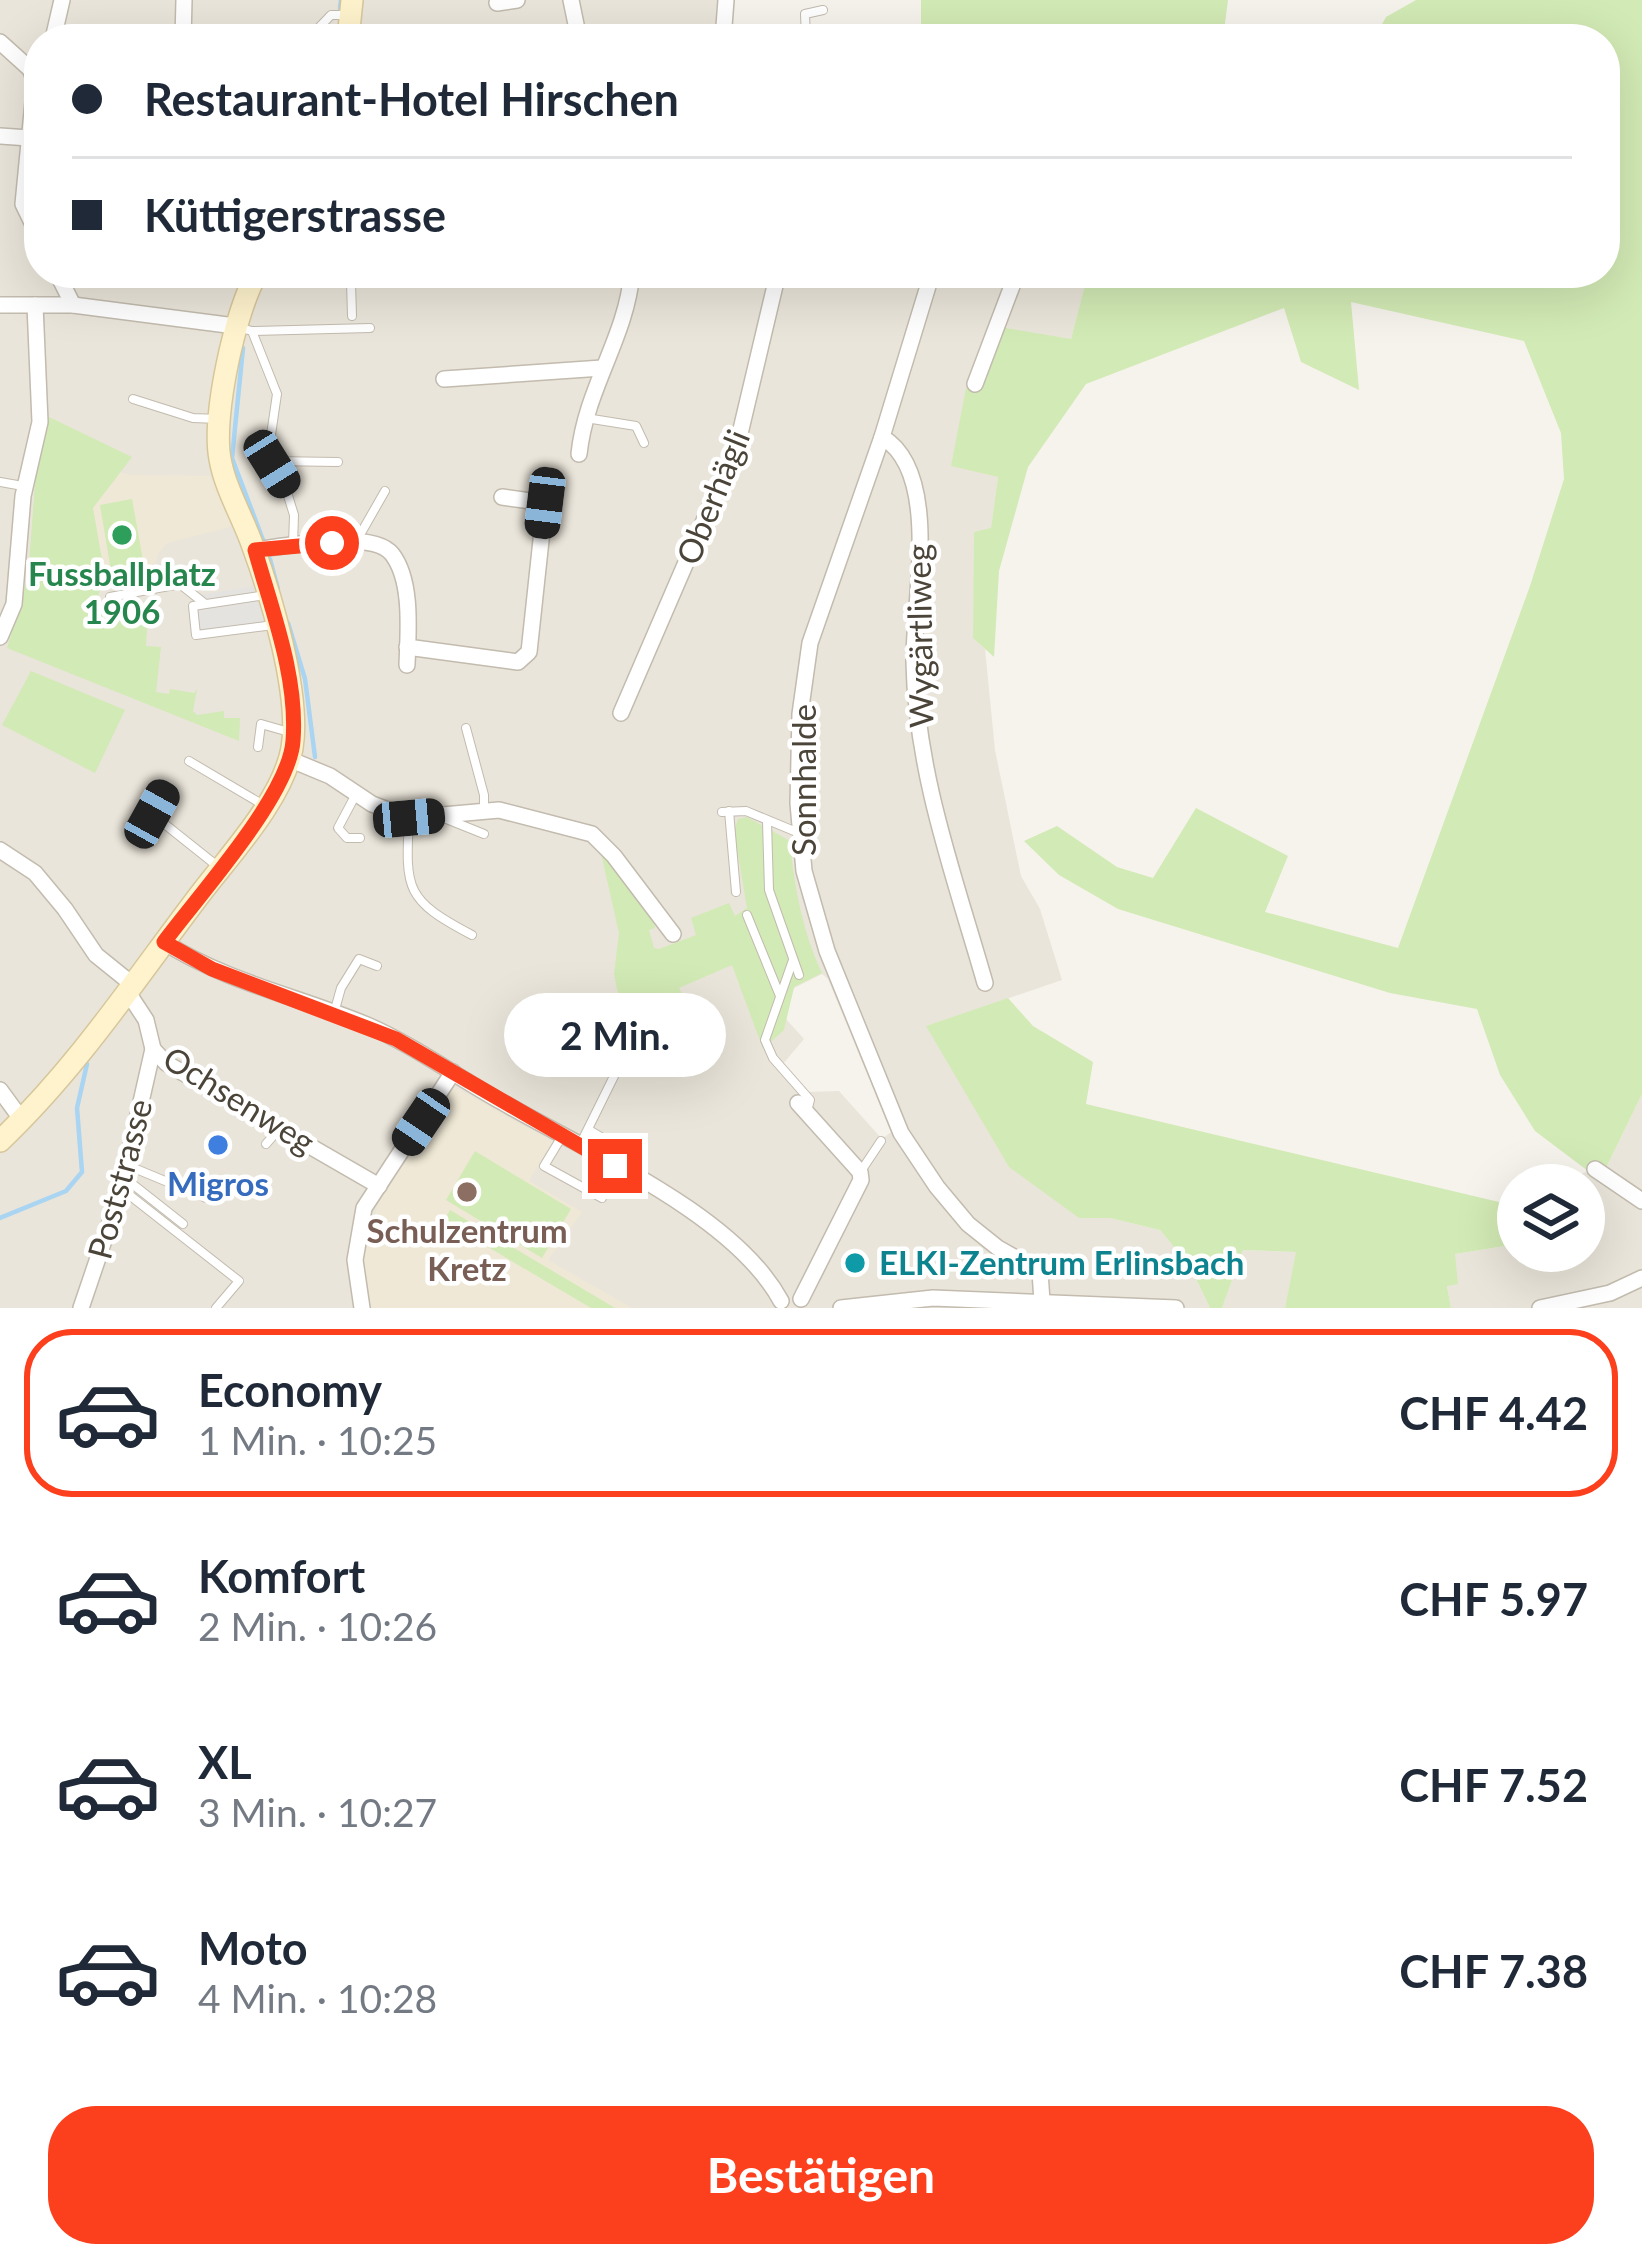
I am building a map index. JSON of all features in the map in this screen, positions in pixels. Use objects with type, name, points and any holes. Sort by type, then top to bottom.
[{"type":"main road","points":[[0,1141],[50,1091],[130,988],[265,807],[290,759],[292,693],[255,550],[220,459],[221,420],[253,288]]},
{"type":"street","points":[[497,2],[517,0]]},
{"type":"street","points":[[64,288],[73,305]]},
{"type":"street","points":[[579,454],[602,368],[629,308],[631,288]]},
{"type":"street","name":"Oberhägli","points":[[621,712],[739,442],[775,288]]},
{"type":"street","name":"Sonnhalde","points":[[927,288],[882,437],[810,643],[800,714],[804,871],[827,951],[901,1133],[968,1224],[1040,1272],[1042,1301]]},
{"type":"street","points":[[975,384],[1011,288]]},
{"type":"street","points":[[0,305],[73,305],[244,328]]},
{"type":"street","points":[[0,637],[14,604],[25,487],[42,405],[35,305]]},
{"type":"street","points":[[444,379],[602,368]]},
{"type":"street","name":"Wygärtliweg","points":[[882,437],[904,458],[920,508],[914,662],[918,722],[926,778],[985,983]]},
{"type":"street","points":[[407,647],[518,662],[529,652],[545,503],[502,497]]},
{"type":"street","points":[[255,550],[357,540],[377,543],[392,554],[404,581],[407,665]]},
{"type":"street","points":[[290,759],[409,818],[484,810],[536,817],[592,834],[673,934]]},
{"type":"street","points":[[0,850],[35,873],[96,955],[130,988]]},
{"type":"street","points":[[164,942],[212,969],[396,1039],[562,1136],[716,1227],[754,1261],[779,1305],[790,1298],[805,1304],[861,1180],[860,1172],[802,1108]]},
{"type":"street","name":"Ochsenweg","points":[[130,988],[146,1020],[153,1049],[166,1063],[379,1186]]},
{"type":"street","name":"Poststrasse","points":[[81,1308],[124,1178],[153,1049]]},
{"type":"street","points":[[362,1308],[355,1260],[364,1208],[453,1072]]},
{"type":"street","points":[[0,1090],[22,1120]]},
{"type":"street","points":[[1605,1176],[1642,1201]]},
{"type":"street","points":[[1547,1307],[1610,1293],[1642,1278]]},
{"type":"street","points":[[841,1308],[934,1298],[1176,1308]]},
{"type":"lane","points":[[322,24],[331,15],[352,8]]},
{"type":"lane","points":[[805,24],[805,14],[823,10]]},
{"type":"lane","points":[[351,288],[352,316]]},
{"type":"lane","points":[[293,545],[291,502],[269,448],[277,394],[244,328],[370,328]]},
{"type":"lane","points":[[133,399],[193,418],[221,420]]},
{"type":"lane","points":[[586,418],[636,426],[644,443]]},
{"type":"lane","points":[[272,461],[338,462]]},
{"type":"lane","points":[[0,482],[25,487]]},
{"type":"lane","points":[[357,540],[385,491]]},
{"type":"lane","points":[[110,597],[180,584],[205,604]]},
{"type":"lane","points":[[267,595],[193,606],[196,635],[276,625]]},
{"type":"lane","points":[[258,747],[261,724],[293,733]]},
{"type":"lane","points":[[466,728],[484,810]]},
{"type":"lane","points":[[189,761],[265,807]]},
{"type":"lane","points":[[164,793],[152,814],[220,868]]},
{"type":"lane","points":[[356,795],[338,828],[347,838],[360,838]]},
{"type":"lane","points":[[736,892],[726,811],[746,811],[800,833]]},
{"type":"lane","points":[[437,815],[484,834]]},
{"type":"lane","points":[[409,818],[410,885],[430,913],[472,935]]},
{"type":"lane","points":[[767,822],[769,890],[799,975]]},
{"type":"lane","points":[[747,914],[780,996]]},
{"type":"lane","points":[[334,1012],[358,959],[377,966]]},
{"type":"lane","points":[[793,960],[765,1040],[773,1058],[810,1100],[802,1108]]},
{"type":"lane","points":[[580,1147],[618,1068]]},
{"type":"lane","points":[[266,1144],[281,1126]]},
{"type":"lane","points":[[589,1130],[638,1159]]},
{"type":"lane","points":[[562,1136],[544,1166],[602,1198]]},
{"type":"lane","points":[[860,1172],[881,1142]]},
{"type":"lane","points":[[124,1178],[206,1198]]},
{"type":"lane","points":[[124,1178],[183,1224]]},
{"type":"lane","points":[[124,1178],[130,1192],[239,1281],[216,1308]]},
{"type":"shaded area","points":[[0,0],[717,0],[716,24],[24,24],[24,288],[1084,288],[1071,339],[951,465],[998,477],[991,529],[975,532],[973,637],[985,649],[995,750],[1021,876],[1040,909],[1062,980],[927,1026],[1061,1202],[1079,1218],[1110,1218],[1160,1230],[1190,1266],[1210,1308],[0,1308]],"holes":[[[822,974],[828,979],[891,1132],[882,1139],[839,1091],[808,1092],[783,1064],[804,1039],[786,1019],[794,988]]]},
{"type":"shaded area","points":[[42,453],[131,475],[210,476],[232,519],[230,527],[167,543],[149,579],[30,558]]},
{"type":"shaded area","points":[[256,586],[267,630],[195,639],[192,596]]},
{"type":"shaded area","name":"Schulzentrum Kretz","points":[[454,1087],[552,1141],[529,1181],[582,1212],[548,1260],[632,1308],[370,1308],[364,1259],[378,1204]]},
{"type":"shaded area","points":[[1642,1094],[1642,1308],[1451,1308],[1447,1286],[1455,1254],[1497,1247],[1497,1272],[1605,1272],[1605,1170]]},
{"type":"shaded area","points":[[1243,1250],[1297,1252],[1285,1308],[1222,1308]]},
{"type":"green space","points":[[921,0],[1228,0],[1225,24],[921,24]]},
{"type":"green space","points":[[1416,0],[1642,0],[1642,1094],[1605,1170],[1605,1164],[1579,1164],[1535,1131],[1500,1075],[1477,1009],[1390,993],[1118,909],[1059,875],[1024,841],[1057,826],[1117,867],[1153,878],[1196,808],[1288,856],[1265,912],[1398,948],[1530,586],[1564,479],[1561,433],[1524,341],[1351,302],[1359,390],[1301,362],[1284,308],[1086,384],[1028,467],[999,571],[994,657],[973,638],[974,532],[991,528],[998,477],[951,466],[966,388],[978,388],[1000,327],[1071,339],[1084,288],[1620,288],[1620,24],[1382,24]]},
{"type":"green space","points":[[49,417],[132,457],[93,508],[104,571],[95,610],[141,620],[147,627],[146,646],[161,647],[156,692],[194,693],[197,689],[193,711],[197,715],[224,711],[224,718],[240,718],[239,741],[7,648],[28,577],[36,471]]},
{"type":"green space","name":"Fussballplatz 1906","points":[[132,499],[144,566],[111,571],[100,505]]},
{"type":"green space","points":[[31,671],[125,710],[95,773],[2,725]]},
{"type":"green space","points":[[747,817],[790,841],[800,909],[822,973],[794,987],[784,1030],[763,1049],[732,965],[679,988],[695,1017],[621,1073],[623,1017],[614,974],[619,933],[600,849],[654,922],[655,928],[649,930],[654,948],[659,949],[696,935],[691,918],[729,903],[735,916],[747,908],[734,831],[738,819]]},
{"type":"green space","points":[[1008,998],[1033,1026],[1093,1062],[1086,1104],[1497,1202],[1497,1247],[1455,1254],[1458,1284],[1447,1286],[1451,1308],[1285,1308],[1296,1252],[1243,1250],[1222,1308],[1210,1308],[1190,1266],[1160,1230],[1110,1218],[1079,1218],[1009,1167],[926,1026]]},
{"type":"green space","points":[[475,1151],[571,1209],[542,1258],[446,1200]]},
{"type":"green space","points":[[450,1210],[615,1308],[591,1308],[444,1221]]},
{"type":"waterway","points":[[340,8],[341,0]]},
{"type":"waterway","points":[[243,348],[232,458],[263,540]]},
{"type":"waterway","points":[[270,559],[278,589]]},
{"type":"waterway","points":[[288,623],[305,679],[315,757]]},
{"type":"waterway","points":[[0,1218],[66,1191],[82,1172],[77,1108],[87,1064]]},
{"type":"place","name":"Fussballplatz 1906","points":[[122,535]]},
{"type":"place","name":"Migros","points":[[218,1145]]},
{"type":"place","name":"Schulzentrum Kretz","points":[[467,1192]]},
{"type":"place","name":"ELKI-Zentrum Erlinsbach","points":[[855,1263]]},
{"type":"route","points":[[332,543],[255,550],[292,693],[290,759],[265,807],[164,942],[212,969],[368,1025],[615,1166]]}]
